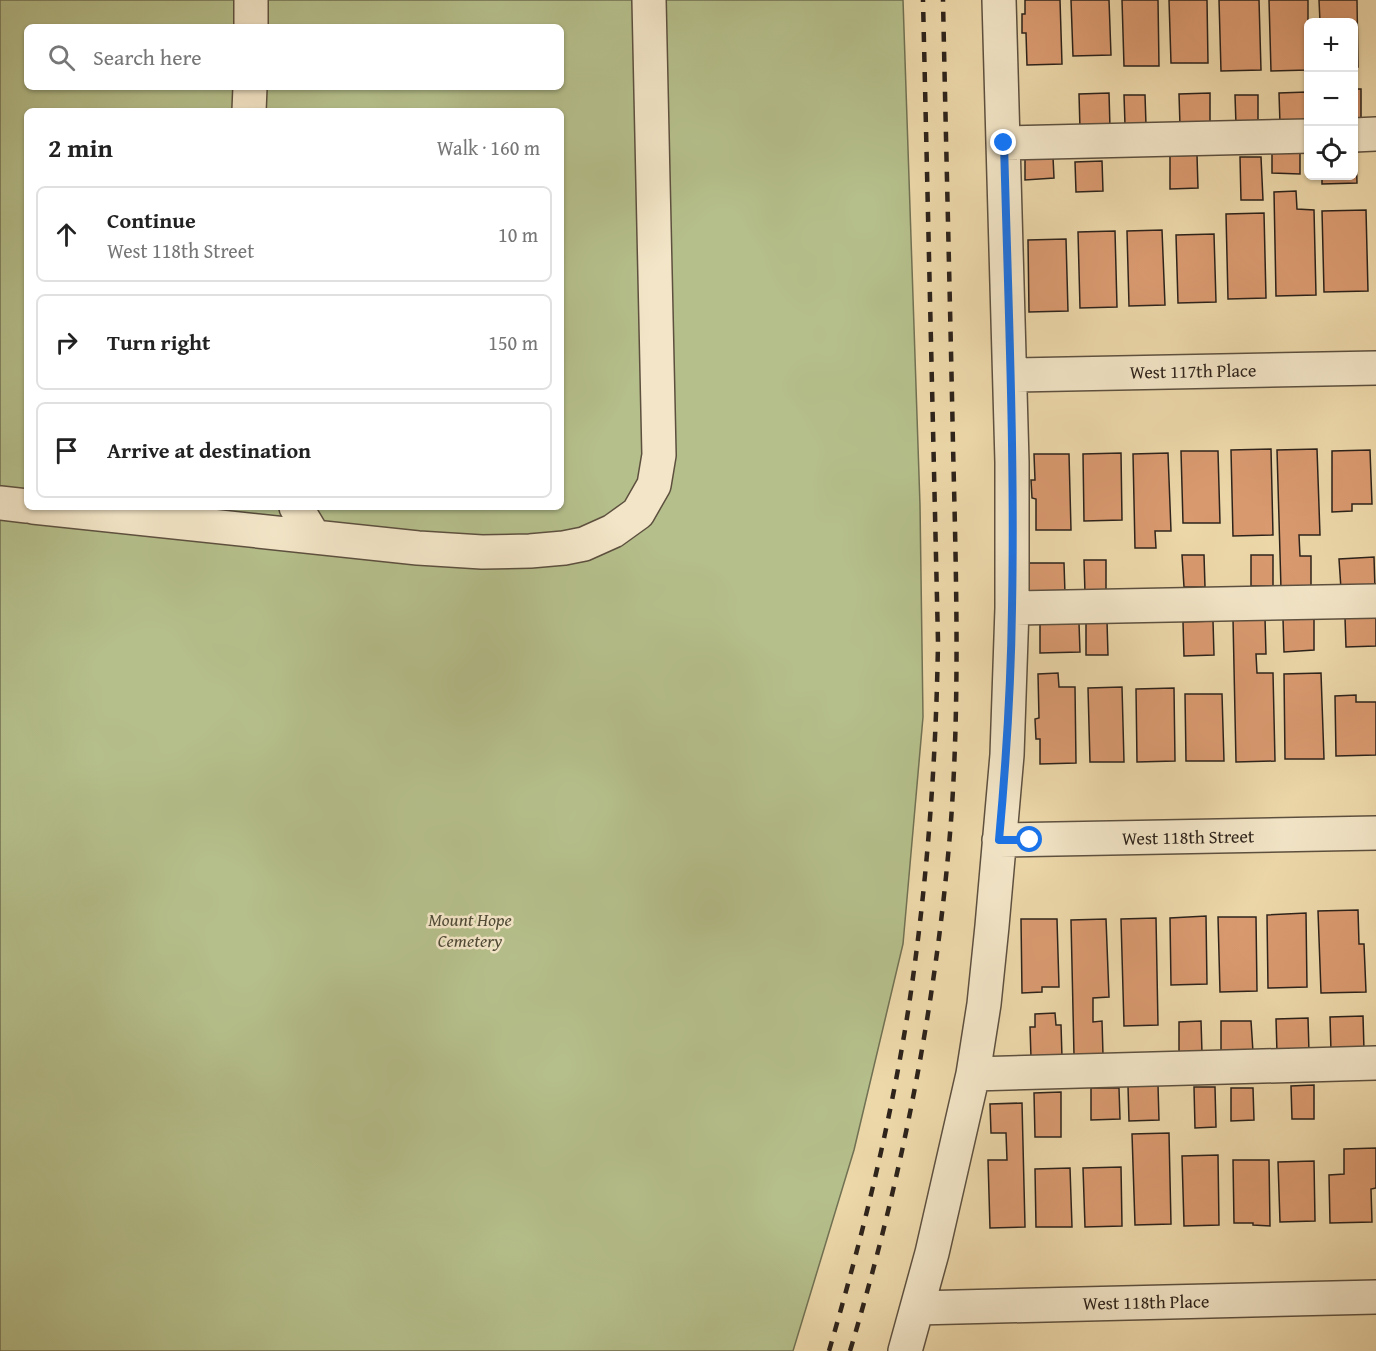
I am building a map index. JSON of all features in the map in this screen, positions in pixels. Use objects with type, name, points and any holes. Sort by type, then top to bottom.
[{"type":"street","points":[[250,24],[251,0]]},
{"type":"street","points":[[94,510],[176,514],[314,537],[471,551],[564,548],[584,544],[613,531],[638,513],[654,485],[659,455],[649,0]]},
{"type":"street","points":[[905,1351],[950,1176],[973,1074],[984,1004],[1006,754],[1012,608],[1010,375],[999,0]]},
{"type":"street","points":[[249,108],[250,90]]},
{"type":"street","points":[[1358,135],[1376,134]]},
{"type":"street","points":[[1004,143],[1304,136]]},
{"type":"street","name":"West 117th Place","points":[[1010,375],[1376,368]]},
{"type":"street","points":[[0,504],[24,506]]},
{"type":"street","points":[[298,510],[314,537]]},
{"type":"street","points":[[1012,608],[1376,601]]},
{"type":"street","name":"West 118th Street","points":[[999,840],[1376,833]]},
{"type":"street","points":[[973,1074],[1376,1063]]},
{"type":"street","name":"West 118th Place","points":[[917,1308],[1376,1296]]},
{"type":"green space","name":"Mount Hope Cemetery","points":[[0,0],[903,0],[920,505],[923,717],[903,944],[854,1150],[793,1351],[0,1351]]},
{"type":"building","points":[[1025,0],[1060,0],[1062,64],[1027,65],[1026,33],[1022,33]]},
{"type":"building","points":[[1071,0],[1109,0],[1111,55],[1073,56]]},
{"type":"building","points":[[1122,0],[1158,0],[1159,66],[1124,66]]},
{"type":"building","points":[[1169,0],[1207,0],[1208,63],[1171,63]]},
{"type":"building","points":[[1219,0],[1259,0],[1261,70],[1221,71]]},
{"type":"building","points":[[1269,0],[1308,0],[1308,18],[1304,18],[1304,70],[1271,71]]},
{"type":"building","points":[[1319,0],[1357,0],[1357,18],[1320,18]]},
{"type":"building","points":[[1358,89],[1361,89],[1361,123],[1358,123]]},
{"type":"building","points":[[1304,92],[1304,123],[1280,124],[1279,93]]},
{"type":"building","points":[[1109,93],[1110,128],[1080,129],[1079,94]]},
{"type":"building","points":[[1210,93],[1210,125],[1180,126],[1179,94]]},
{"type":"building","points":[[1124,95],[1145,95],[1146,125],[1125,125]]},
{"type":"building","points":[[1235,95],[1258,95],[1258,123],[1236,125]]},
{"type":"building","points":[[1300,152],[1300,174],[1272,173],[1272,153]]},
{"type":"building","points":[[1197,155],[1198,188],[1170,189],[1170,156]]},
{"type":"building","points":[[1025,157],[1053,157],[1054,178],[1025,180]]},
{"type":"building","points":[[1240,157],[1261,157],[1263,200],[1241,200]]},
{"type":"building","points":[[1102,161],[1103,191],[1076,192],[1075,162]]},
{"type":"building","points":[[1322,180],[1357,180],[1357,183],[1322,184]]},
{"type":"building","points":[[1296,191],[1297,209],[1314,210],[1316,295],[1276,296],[1274,192]]},
{"type":"building","points":[[1366,210],[1368,291],[1324,292],[1322,211]]},
{"type":"building","points":[[1264,213],[1266,298],[1228,299],[1226,214]]},
{"type":"building","points":[[1162,230],[1165,305],[1129,306],[1127,231]]},
{"type":"building","points":[[1115,231],[1117,307],[1080,308],[1078,232]]},
{"type":"building","points":[[1214,234],[1216,302],[1178,303],[1176,235]]},
{"type":"building","points":[[1066,239],[1068,311],[1029,312],[1028,240]]},
{"type":"building","points":[[1271,449],[1273,535],[1233,536],[1231,450]]},
{"type":"building","points":[[1317,449],[1320,535],[1299,535],[1300,556],[1311,556],[1311,588],[1281,589],[1277,450]]},
{"type":"building","points":[[1370,450],[1372,504],[1352,504],[1352,511],[1332,512],[1332,451]]},
{"type":"building","points":[[1181,451],[1218,451],[1220,523],[1183,523]]},
{"type":"building","points":[[1121,453],[1122,520],[1084,521],[1083,454]]},
{"type":"building","points":[[1168,453],[1171,531],[1155,531],[1156,548],[1135,548],[1133,454]]},
{"type":"building","points":[[1034,454],[1069,454],[1071,530],[1036,530],[1036,499],[1032,498],[1031,480],[1035,480]]},
{"type":"building","points":[[1182,555],[1204,555],[1205,587],[1184,587]]},
{"type":"building","points":[[1251,555],[1273,555],[1273,586],[1251,586]]},
{"type":"building","points":[[1374,557],[1375,589],[1341,589],[1339,559]]},
{"type":"building","points":[[1084,560],[1106,560],[1106,593],[1085,593]]},
{"type":"building","points":[[1028,563],[1064,563],[1065,594],[1029,595]]},
{"type":"building","points":[[1376,617],[1376,646],[1346,647],[1345,618]]},
{"type":"building","points":[[1265,618],[1266,654],[1256,654],[1257,673],[1273,673],[1275,761],[1236,762],[1233,619]]},
{"type":"building","points":[[1283,619],[1314,619],[1314,650],[1284,652]]},
{"type":"building","points":[[1107,621],[1108,655],[1086,655],[1086,622]]},
{"type":"building","points":[[1213,621],[1214,655],[1184,656],[1183,622]]},
{"type":"building","points":[[1079,623],[1080,652],[1040,653],[1040,624]]},
{"type":"building","points":[[1058,673],[1059,687],[1075,687],[1076,763],[1040,764],[1040,739],[1036,739],[1035,719],[1039,718],[1038,674]]},
{"type":"building","points":[[1321,673],[1324,759],[1285,759],[1284,674]]},
{"type":"building","points":[[1122,687],[1124,762],[1090,762],[1088,688]]},
{"type":"building","points":[[1174,688],[1175,761],[1137,762],[1136,689]]},
{"type":"building","points":[[1185,694],[1222,694],[1224,761],[1186,761]]},
{"type":"building","points":[[1356,695],[1356,702],[1376,702],[1376,755],[1336,756],[1335,696]]},
{"type":"building","points":[[1358,910],[1359,944],[1364,944],[1366,992],[1321,993],[1318,911]]},
{"type":"building","points":[[1306,913],[1307,987],[1268,988],[1267,915]]},
{"type":"building","points":[[1206,916],[1207,984],[1171,985],[1170,918]]},
{"type":"building","points":[[1218,917],[1256,917],[1257,991],[1220,992]]},
{"type":"building","points":[[1156,918],[1158,1025],[1124,1026],[1121,919]]},
{"type":"building","points":[[1021,919],[1057,919],[1059,987],[1042,987],[1042,992],[1022,993]]},
{"type":"building","points":[[1106,919],[1109,997],[1093,998],[1093,1022],[1102,1021],[1103,1055],[1074,1055],[1071,920]]},
{"type":"building","points":[[1055,1013],[1056,1025],[1061,1025],[1062,1057],[1031,1058],[1030,1027],[1035,1027],[1035,1014]]},
{"type":"building","points":[[1363,1016],[1364,1050],[1331,1051],[1330,1017]]},
{"type":"building","points":[[1308,1018],[1309,1052],[1277,1053],[1276,1019]]},
{"type":"building","points":[[1201,1021],[1202,1053],[1179,1054],[1179,1022]]},
{"type":"building","points":[[1221,1021],[1251,1021],[1253,1052],[1221,1053]]},
{"type":"building","points":[[1158,1085],[1159,1120],[1129,1121],[1128,1086]]},
{"type":"building","points":[[1314,1085],[1314,1119],[1292,1119],[1291,1086]]},
{"type":"building","points":[[1194,1087],[1215,1087],[1216,1127],[1195,1128]]},
{"type":"building","points":[[1091,1088],[1119,1088],[1120,1119],[1091,1120]]},
{"type":"building","points":[[1231,1088],[1253,1088],[1254,1120],[1231,1121]]},
{"type":"building","points":[[1061,1092],[1061,1137],[1035,1137],[1034,1093]]},
{"type":"building","points":[[1022,1103],[1025,1227],[990,1228],[988,1160],[1007,1160],[1006,1133],[991,1133],[990,1104]]},
{"type":"building","points":[[1169,1133],[1171,1224],[1135,1225],[1132,1134]]},
{"type":"building","points":[[1376,1148],[1376,1188],[1371,1189],[1372,1222],[1330,1223],[1329,1175],[1344,1174],[1344,1149]]},
{"type":"building","points":[[1218,1155],[1219,1225],[1184,1226],[1182,1156]]},
{"type":"building","points":[[1233,1160],[1269,1160],[1270,1226],[1234,1223]]},
{"type":"building","points":[[1314,1161],[1315,1221],[1280,1222],[1278,1162]]},
{"type":"building","points":[[1121,1167],[1122,1226],[1085,1227],[1083,1168]]},
{"type":"building","points":[[1070,1168],[1072,1227],[1036,1227],[1035,1169]]},
{"type":"railway","points":[[829,1351],[875,1180],[894,1093],[921,915],[933,779],[938,642],[923,0]]},
{"type":"railway","points":[[850,1351],[886,1221],[915,1089],[937,955],[951,821],[956,727],[956,586],[943,0]]},
{"type":"route","points":[[1004,143],[1012,462],[1012,608],[1006,754],[999,840],[1030,840]]}]
